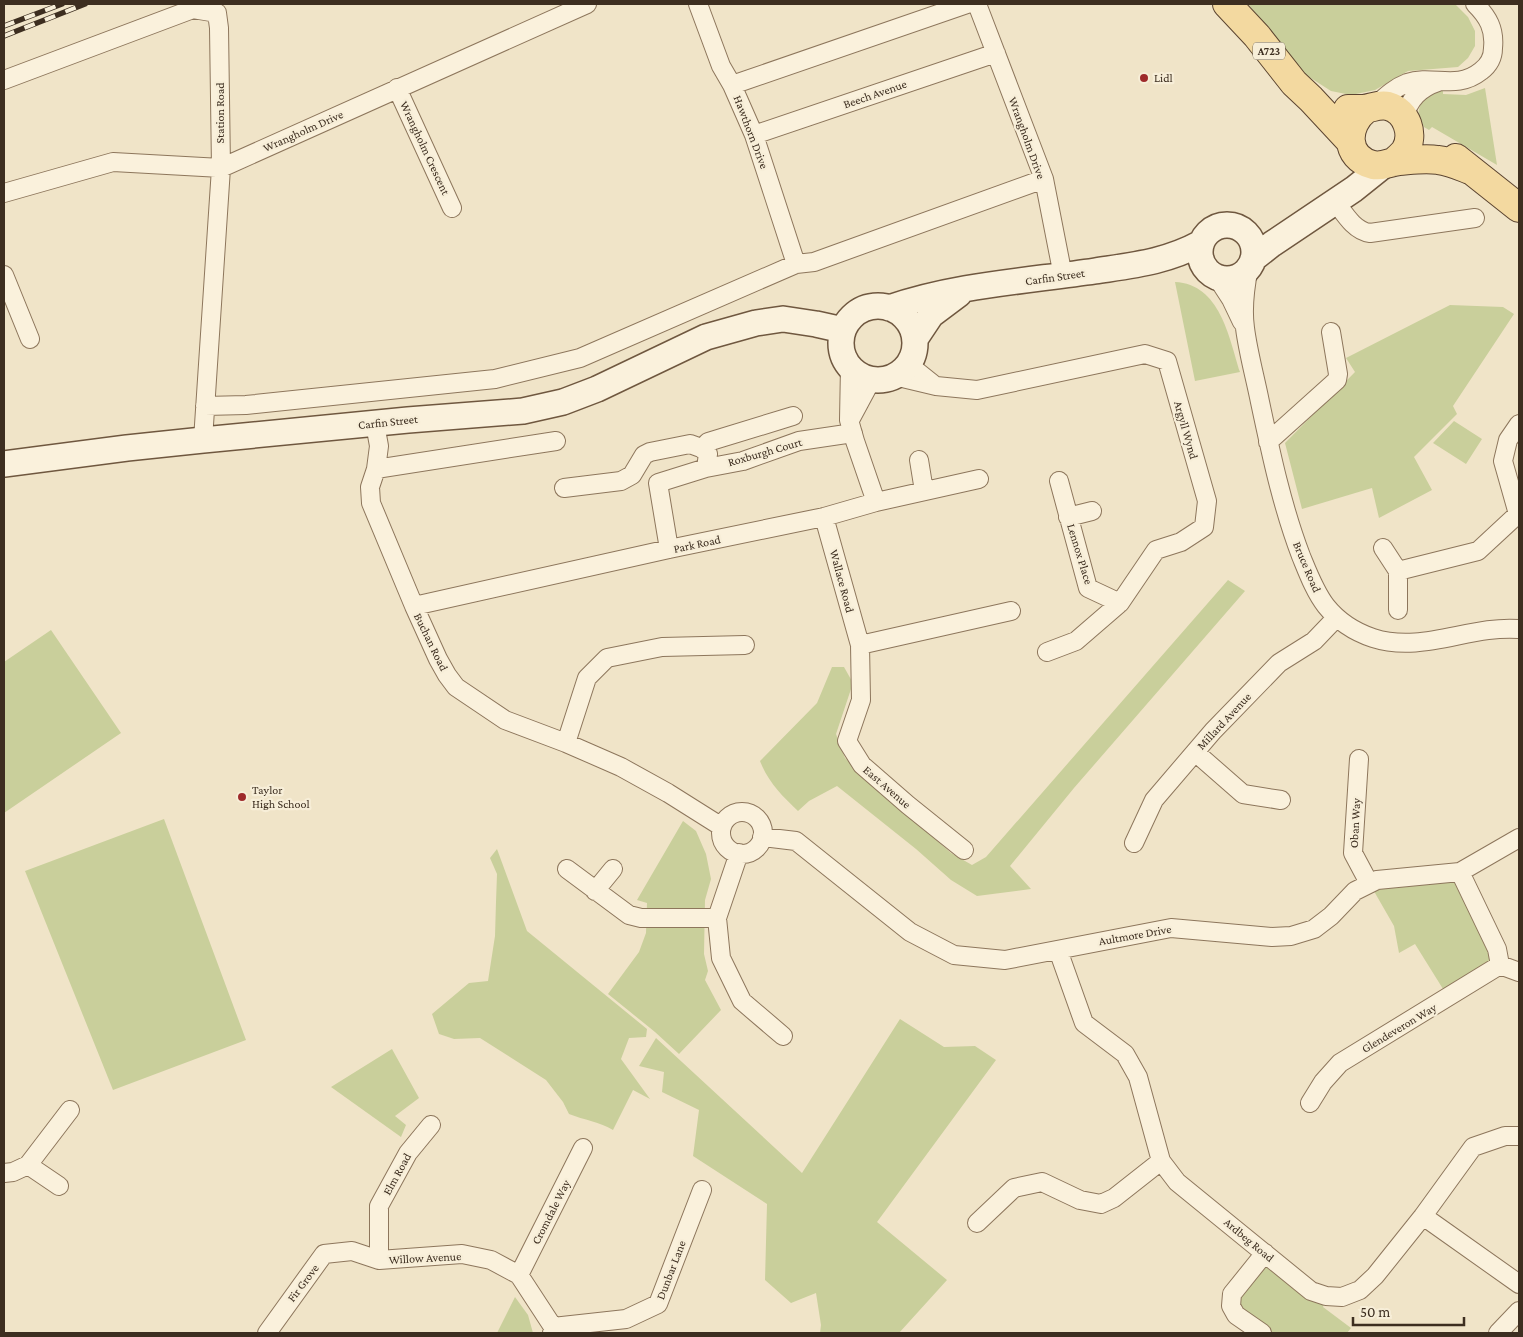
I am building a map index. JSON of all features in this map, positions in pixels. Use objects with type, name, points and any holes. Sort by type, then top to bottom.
[{"type":"main road","name":"A723","points":[[1227,4],[1257,36],[1294,83],[1311,99],[1352,146],[1360,158],[1372,164],[1437,159],[1470,170]]},
{"type":"main road","name":"A723","points":[[1311,99],[1348,109],[1387,106],[1395,110],[1407,124],[1519,208]]},
{"type":"main road","points":[[1335,201],[1346,182],[1352,146],[1350,131],[1352,124],[1359,114],[1371,107]]},
{"type":"main road","points":[[1294,229],[1258,233],[1243,230],[1233,225],[1220,226],[1208,231],[1201,243],[1200,257],[1203,264],[1212,274],[1228,279],[1235,277],[1294,229],[1354,189],[1404,152],[1409,140],[1407,124]]},
{"type":"main road","points":[[1243,230],[1252,243],[1251,263]]},
{"type":"main road","name":"Carfin Street","points":[[889,308],[906,302],[967,288],[1142,264],[1175,256],[1201,243]]},
{"type":"main road","name":"Carfin Street","points":[[1142,264],[1173,265],[1212,274]]},
{"type":"main road","name":"Carfin Street","points":[[915,339],[931,315],[967,288]]},
{"type":"main road","points":[[883,306],[899,312],[908,320],[915,339],[914,352],[891,373],[859,375],[847,362],[841,340],[843,330],[848,321],[862,309],[883,306]]},
{"type":"main road","name":"Carfin Street","points":[[4,464],[202,440],[523,411],[563,402],[597,389],[706,337],[756,323],[783,319],[843,330]]},
{"type":"main road","name":"Carfin Street","points":[[756,323],[795,330],[820,340],[847,362]]},
{"type":"street","name":"Wrangholm Drive","points":[[4,193],[113,162],[221,168],[587,4]]},
{"type":"street","name":"Hawthorn Drive","points":[[698,4],[721,66],[732,85],[754,135],[796,264]]},
{"type":"street","points":[[732,85],[967,4]]},
{"type":"street","name":"Wrangholm Drive","points":[[977,4],[1044,179],[1063,276]]},
{"type":"street","points":[[1371,107],[1389,93],[1405,84],[1416,81],[1457,82],[1475,76],[1484,69],[1490,62],[1493,52],[1493,30],[1486,14],[1475,4]]},
{"type":"street","name":"Station Road","points":[[4,80],[193,9],[217,12],[219,28],[221,168],[202,440]]},
{"type":"street","name":"Beech Avenue","points":[[754,135],[996,54]]},
{"type":"street","points":[[1407,124],[1407,106],[1418,92],[1441,81]]},
{"type":"street","name":"Wrangholm Crescent","points":[[397,88],[452,208]]},
{"type":"street","points":[[205,406],[246,405],[495,379],[580,358],[796,264],[814,262],[1044,179]]},
{"type":"street","points":[[1335,201],[1353,223],[1364,232],[1411,220],[1475,218]]},
{"type":"street","name":"Bruce Road","points":[[1251,263],[1244,295],[1244,327],[1268,442],[1277,482],[1303,560],[1316,591],[1326,606],[1336,618],[1358,632],[1387,642],[1414,643],[1490,631],[1519,629]]},
{"type":"street","name":"Bruce Road","points":[[1212,274],[1231,299],[1244,327]]},
{"type":"street","points":[[4,275],[30,339]]},
{"type":"street","points":[[1268,442],[1337,380],[1338,374],[1331,332]]},
{"type":"street","name":"Argyll Wynd","points":[[891,373],[936,386],[977,390],[1145,354],[1167,361],[1206,502],[1204,527],[1181,542],[1156,550],[1120,603],[1076,641],[1047,652]]},
{"type":"street","points":[[847,362],[851,426],[876,502]]},
{"type":"street","points":[[851,426],[891,373]]},
{"type":"street","name":"Roxburgh Court","points":[[706,468],[708,454],[702,449],[708,442],[792,416]]},
{"type":"street","name":"Buchan Road","points":[[374,424],[378,446],[376,470],[370,486],[371,503],[438,658],[447,675],[456,686],[505,720],[566,743],[621,767],[668,793],[722,827]]},
{"type":"street","points":[[1398,571],[1478,551],[1519,514],[1503,460],[1508,440],[1519,424]]},
{"type":"street","name":"Roxburgh Court","points":[[669,549],[658,483],[706,468],[743,460],[851,426]]},
{"type":"street","points":[[376,470],[556,441]]},
{"type":"street","points":[[564,488],[621,481],[632,474],[644,455],[650,452],[690,444],[702,449]]},
{"type":"street","points":[[918,460],[924,491]]},
{"type":"street","name":"Park Road","points":[[414,606],[669,549],[824,517],[876,502],[979,479]]},
{"type":"street","name":"Lennox Place","points":[[1059,481],[1088,588],[1120,603]]},
{"type":"street","name":"Lennox Place","points":[[1068,517],[1092,511]]},
{"type":"street","name":"Wallace Road","points":[[824,517],[860,645]]},
{"type":"street","points":[[1383,548],[1398,571],[1398,610]]},
{"type":"street","points":[[860,645],[1011,611]]},
{"type":"street","name":"Millard Avenue","points":[[1134,843],[1154,800],[1195,752],[1279,663],[1314,641],[1336,618]]},
{"type":"street","points":[[566,743],[587,678],[607,658],[662,647],[745,645]]},
{"type":"street","name":"East Avenue","points":[[860,645],[861,700],[847,741],[862,765],[908,806],[964,850]]},
{"type":"street","points":[[1195,752],[1243,794],[1281,800]]},
{"type":"street","name":"Oban Way","points":[[1359,759],[1354,852],[1369,883]]},
{"type":"street","points":[[744,812],[757,818],[762,828],[762,837],[758,846],[752,851],[739,853],[732,851],[724,844],[721,837],[722,827],[730,815],[744,812]]},
{"type":"street","name":"Aultmore Drive","points":[[762,837],[796,841],[910,932],[954,955],[1005,960],[1171,928],[1291,936],[1314,929],[1369,883],[1377,880],[1460,872],[1519,838]]},
{"type":"street","points":[[739,853],[717,918],[721,958],[742,1001],[783,1036]]},
{"type":"street","points":[[595,891],[613,868]]},
{"type":"street","points":[[567,869],[629,915],[641,918],[717,918]]},
{"type":"street","points":[[1460,872],[1497,950],[1500,965],[1519,972]]},
{"type":"street","name":"Ardbeg Road","points":[[1058,950],[1084,1023],[1125,1054],[1138,1077],[1161,1161],[1177,1182],[1311,1291],[1326,1296],[1342,1297],[1360,1290],[1375,1276],[1423,1216],[1473,1147],[1505,1136],[1519,1136]]},
{"type":"street","name":"Glendeveron Way","points":[[1310,1103],[1322,1082],[1340,1063],[1500,965]]},
{"type":"street","points":[[4,1173],[13,1172],[28,1165],[70,1110]]},
{"type":"street","name":"Elm Road","points":[[379,1260],[379,1206],[408,1153],[431,1125]]},
{"type":"street","name":"Cromdale Way","points":[[519,1275],[583,1148]]},
{"type":"street","points":[[977,1222],[1014,1188],[1042,1182],[1080,1200],[1101,1204],[1114,1198],[1161,1161]]},
{"type":"street","points":[[28,1165],[59,1186]]},
{"type":"street","name":"Dunbar Lane","points":[[552,1330],[626,1319],[658,1304],[702,1190]]},
{"type":"street","points":[[1423,1216],[1519,1284]]},
{"type":"street","name":"Fir Grove","points":[[267,1333],[324,1254],[352,1251],[379,1260]]},
{"type":"street","name":"Willow Avenue","points":[[379,1260],[462,1254],[491,1260],[519,1275],[552,1330]]},
{"type":"street","points":[[1262,1333],[1236,1315],[1231,1306],[1232,1294],[1265,1254]]},
{"type":"street","points":[[1498,1333],[1519,1311]]},
{"type":"green space","points":[[1248,4],[1455,4],[1468,17],[1475,31],[1475,46],[1468,58],[1458,67],[1408,71],[1375,90],[1351,95],[1331,91],[1306,75]]},
{"type":"green space","points":[[1485,88],[1497,165],[1432,127],[1429,130],[1424,127],[1418,115],[1422,101],[1432,92],[1443,91],[1443,94],[1466,95]]},
{"type":"green space","points":[[1175,282],[1190,285],[1203,292],[1212,302],[1232,343],[1240,372],[1195,381]]},
{"type":"green space","points":[[1450,305],[1503,307],[1514,314],[1453,406],[1457,414],[1414,457],[1432,490],[1379,518],[1372,488],[1302,509],[1285,443],[1355,372],[1346,358]]},
{"type":"green space","points":[[1454,421],[1482,439],[1466,464],[1433,443]]},
{"type":"green space","points":[[1228,580],[1245,591],[1074,788],[1010,866],[1031,889],[977,896],[951,880],[916,849],[837,786],[809,801],[798,811],[771,782],[763,769],[760,761],[817,703],[832,667],[844,667],[853,683],[836,734],[845,758],[951,853],[972,865],[986,857]]},
{"type":"green space","points":[[51,630],[121,733],[4,813],[4,662]]},
{"type":"green space","points":[[164,819],[246,1040],[113,1090],[25,871]]},
{"type":"green space","points":[[683,821],[696,831],[706,854],[711,879],[705,900],[704,954],[708,971],[705,980],[721,1010],[679,1054],[608,994],[639,952],[646,933],[647,903],[637,900]]},
{"type":"green space","points":[[497,849],[527,931],[647,1029],[646,1037],[629,1038],[621,1059],[650,1099],[633,1090],[613,1130],[569,1114],[563,1102],[546,1080],[480,1038],[454,1039],[439,1034],[432,1014],[469,983],[488,981],[495,936],[497,874],[490,858]]},
{"type":"green space","points":[[1458,874],[1496,962],[1448,997],[1415,944],[1399,953],[1394,926],[1371,886]]},
{"type":"green space","points":[[900,1019],[944,1047],[975,1046],[996,1060],[877,1222],[947,1280],[899,1333],[820,1333],[821,1325],[816,1293],[791,1303],[765,1280],[767,1204],[693,1156],[699,1110],[662,1092],[664,1072],[639,1066],[656,1038],[802,1173]]},
{"type":"green space","points":[[392,1049],[419,1098],[395,1116],[406,1125],[401,1137],[331,1087]]},
{"type":"green space","points":[[1265,1257],[1325,1299],[1323,1307],[1351,1328],[1347,1333],[1267,1333],[1237,1312],[1235,1295]]},
{"type":"green space","points":[[515,1297],[528,1315],[533,1333],[497,1333]]},
{"type":"railway","points":[[4,26],[62,4]]},
{"type":"railway","points":[[4,36],[85,4]]},
{"type":"place","name":"Lidl","points":[[1144,78]]},
{"type":"place","name":"Taylor High School","points":[[242,797]]}]
